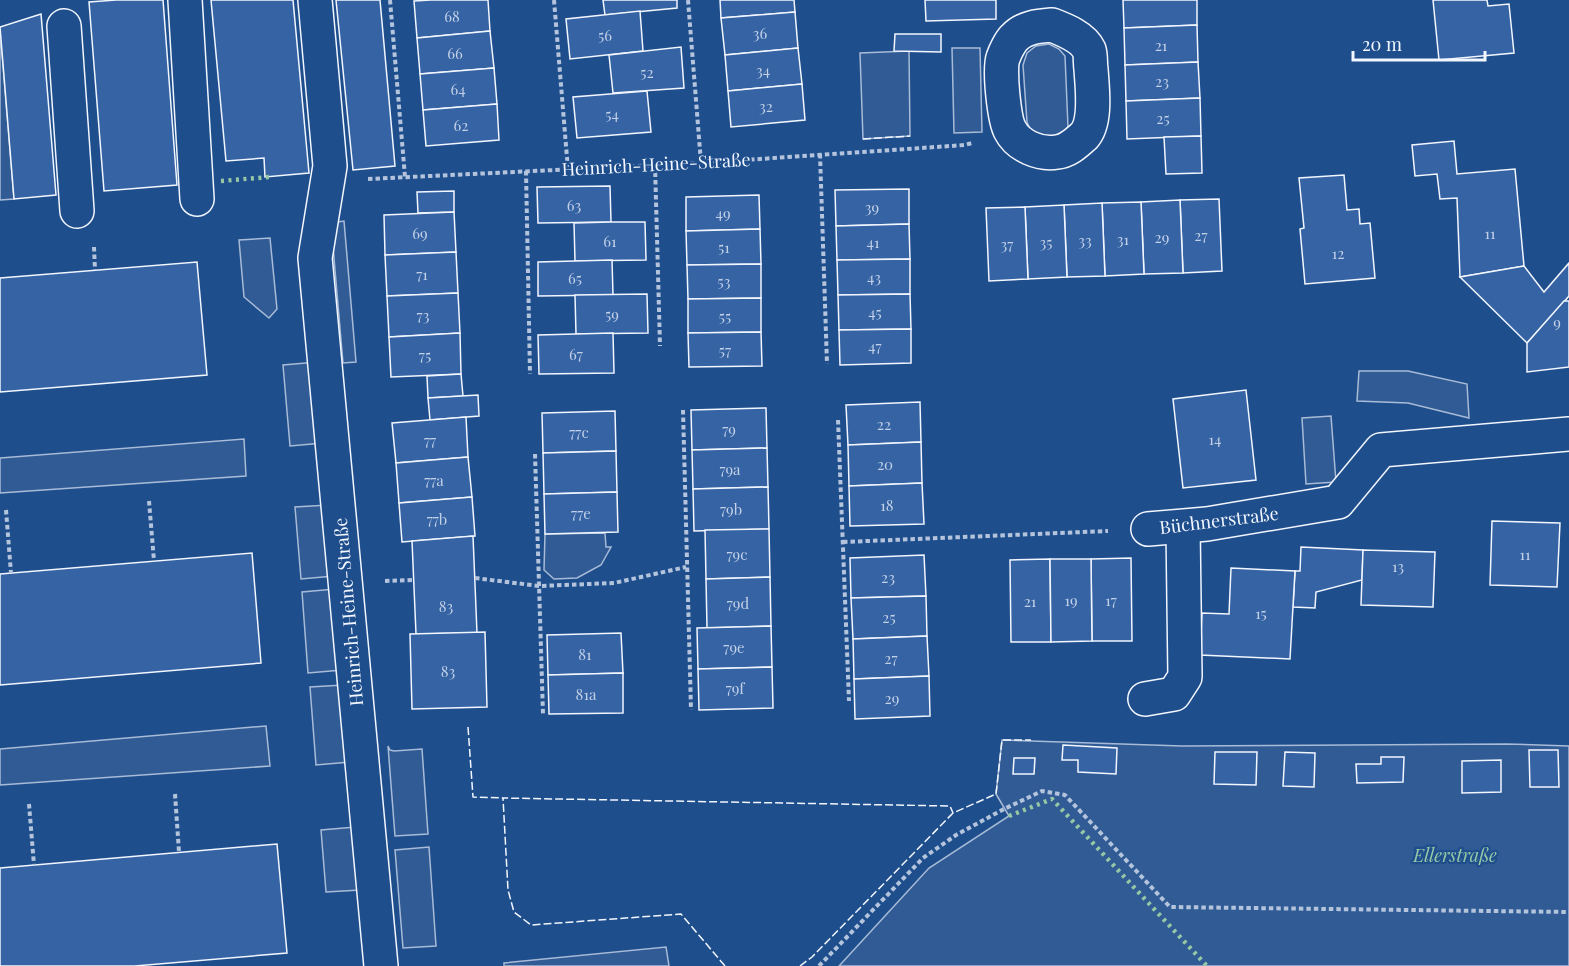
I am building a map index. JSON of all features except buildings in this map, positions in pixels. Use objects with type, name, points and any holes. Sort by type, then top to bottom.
[{"type":"street","points":[[185,0],[197,199]]},
{"type":"street","name":"Heinrich-Heine-Straße","points":[[315,0],[330,166],[315,258],[381,966]]},
{"type":"street","points":[[64,26],[77,211]]},
{"type":"street","name":"Büchnerstraße","points":[[1148,529],[1183,527],[1338,502],[1381,450],[1569,434]]},
{"type":"street","points":[[1145,699],[1174,694],[1185,677],[1183,527]]},
{"type":"path","points":[[390,0],[405,177]]},
{"type":"path","points":[[554,0],[568,170]]},
{"type":"path","points":[[688,0],[700,163]]},
{"type":"path","name":"Heinrich-Heine-Straße","points":[[364,180],[700,163],[965,145]]},
{"type":"path","points":[[820,154],[827,364]]},
{"type":"path","points":[[655,165],[660,346]]},
{"type":"path","points":[[526,171],[530,374]]},
{"type":"path","points":[[683,410],[691,710]]},
{"type":"path","points":[[838,420],[849,701]]},
{"type":"path","points":[[535,454],[543,714]]},
{"type":"path","points":[[149,501],[154,561]]},
{"type":"path","points":[[6,510],[11,573]]},
{"type":"path","name":"Büchnerstraße","points":[[843,542],[1148,529]]},
{"type":"path","points":[[475,578],[539,586],[614,583],[686,567]]},
{"type":"path","points":[[381,581],[414,580]]},
{"type":"path","points":[[819,966],[923,858],[956,835],[1042,791],[1065,795],[1170,907],[1569,912]]},
{"type":"path","points":[[175,794],[179,852]]},
{"type":"path","points":[[29,804],[34,865]]},
{"type":"shaded area","points":[[0,29],[14,199],[0,200]]},
{"type":"shaded area","points":[[1049,44],[1059,49],[1065,56],[1068,127],[1060,136],[1044,139],[1031,131],[1027,122],[1023,65],[1027,53],[1036,46]]},
{"type":"shaded area","points":[[952,48],[980,48],[982,132],[954,133]]},
{"type":"shaded area","points":[[909,51],[910,136],[863,139],[860,53]]},
{"type":"shaded area","points":[[344,221],[356,362],[343,363],[331,223]]},
{"type":"shaded area","points":[[270,238],[277,309],[269,318],[244,297],[239,240]]},
{"type":"shaded area","points":[[317,362],[323,443],[290,446],[283,365]]},
{"type":"shaded area","points":[[1359,371],[1408,371],[1467,384],[1469,418],[1408,403],[1357,401]]},
{"type":"shaded area","points":[[1331,416],[1336,482],[1306,484],[1302,418]]},
{"type":"shaded area","points":[[244,439],[246,476],[0,493],[0,458]]},
{"type":"shaded area","points":[[328,505],[334,576],[301,579],[295,507]]},
{"type":"shaded area","points":[[605,533],[606,547],[611,547],[601,565],[577,578],[554,579],[544,570],[545,534]]},
{"type":"shaded area","points":[[335,589],[342,670],[308,673],[302,592]]},
{"type":"shaded area","points":[[343,685],[350,762],[316,765],[310,687]]},
{"type":"shaded area","points":[[266,726],[270,766],[0,785],[0,749]]},
{"type":"shaded area","name":"Ellerstraße","points":[[1002,740],[1182,746],[1507,744],[1569,746],[1569,966],[839,966],[929,868],[1009,816],[996,794]]},
{"type":"shaded area","points":[[388,746],[394,751],[422,749],[428,834],[395,836]]},
{"type":"shaded area","points":[[355,827],[360,890],[326,892],[321,830]]},
{"type":"shaded area","points":[[429,847],[436,946],[403,948],[395,850]]},
{"type":"shaded area","points":[[666,947],[669,966],[504,966],[504,963]]},
{"type":"hedge","points":[[221,181],[269,177]]},
{"type":"hedge","points":[[1009,816],[1052,799],[1207,966]]},
{"type":"fence","points":[[863,139],[910,136]]},
{"type":"fence","points":[[468,727],[473,797],[503,798]]},
{"type":"fence","points":[[800,966],[812,957],[953,813],[996,794],[1002,740],[1031,740]]},
{"type":"fence","points":[[725,966],[681,914],[531,925],[514,912],[508,890],[503,798],[950,806],[953,813]]}]
